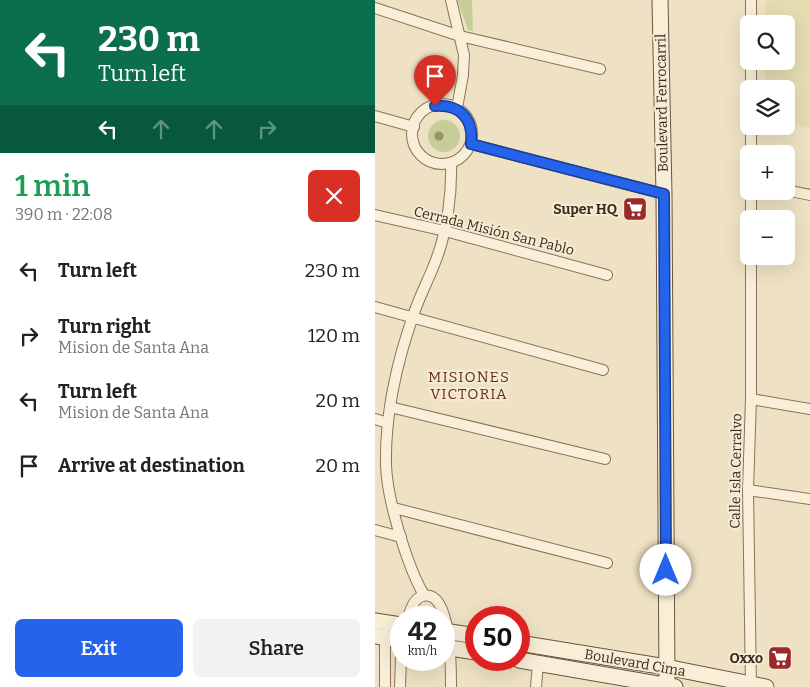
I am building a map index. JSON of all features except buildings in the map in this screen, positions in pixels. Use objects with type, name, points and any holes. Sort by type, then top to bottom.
[{"type":"main road","name":"Boulevard Ferrocarril","points":[[660,0],[664,194],[667,667],[669,686]]},
{"type":"main road","points":[[375,621],[390,623]]},
{"type":"main road","name":"Boulevard Cima","points":[[530,645],[667,667],[756,686]]},
{"type":"main road","name":"Boulevard Cima","points":[[530,662],[669,686]]},
{"type":"street","points":[[451,0],[464,55],[463,75],[457,108]]},
{"type":"street","points":[[751,0],[751,15]]},
{"type":"street","points":[[375,8],[460,36],[600,69]]},
{"type":"street","points":[[446,105],[457,108],[465,114],[470,123],[472,133],[471,144],[462,156],[451,163],[435,163],[420,154],[415,145],[414,127],[419,117],[426,110],[446,105]]},
{"type":"street","points":[[375,116],[414,127]]},
{"type":"street","points":[[471,144],[664,194]]},
{"type":"street","points":[[424,596],[401,537],[394,508],[386,465],[388,423],[390,407],[412,317],[445,231],[451,163]]},
{"type":"street","points":[[795,192],[810,195]]},
{"type":"street","name":"Cerrada Misión San Pablo","points":[[375,216],[445,231],[607,275]]},
{"type":"street","name":"Calle Isla Cerralvo","points":[[751,265],[751,399],[747,490],[756,686]]},
{"type":"street","points":[[375,307],[603,370]]},
{"type":"street","points":[[751,399],[810,409]]},
{"type":"street","points":[[390,407],[605,459]]},
{"type":"street","points":[[375,419],[388,423]]},
{"type":"street","points":[[747,490],[810,499]]},
{"type":"street","points":[[394,508],[607,563]]},
{"type":"street","points":[[375,530],[401,537]]},
{"type":"street","points":[[413,606],[424,596],[432,597],[439,606]]},
{"type":"street","points":[[380,637],[385,687]]},
{"type":"street","points":[[536,687],[538,663]]},
{"type":"street","points":[[400,687],[401,671]]},
{"type":"street","points":[[449,671],[451,687]]},
{"type":"shaded area","points":[[765,0],[810,0],[810,128],[795,125],[795,80],[765,80],[765,70],[795,70],[795,15],[765,15]]},
{"type":"green space","points":[[457,0],[472,0],[473,31],[468,30]]},
{"type":"green space","points":[[444,120],[455,125],[460,136],[455,147],[444,152],[433,147],[428,136],[433,125]]},
{"type":"place","name":"Super HQ","points":[[635,209]]},
{"type":"place","name":"Oxxo","points":[[780,658]]},
{"type":"district","name":"MISIONES VICTORIA","points":[[469,386]]},
{"type":"route","points":[[435,106],[446,105],[457,108],[465,114],[470,123],[472,133],[471,144],[664,194],[666,570]]}]
